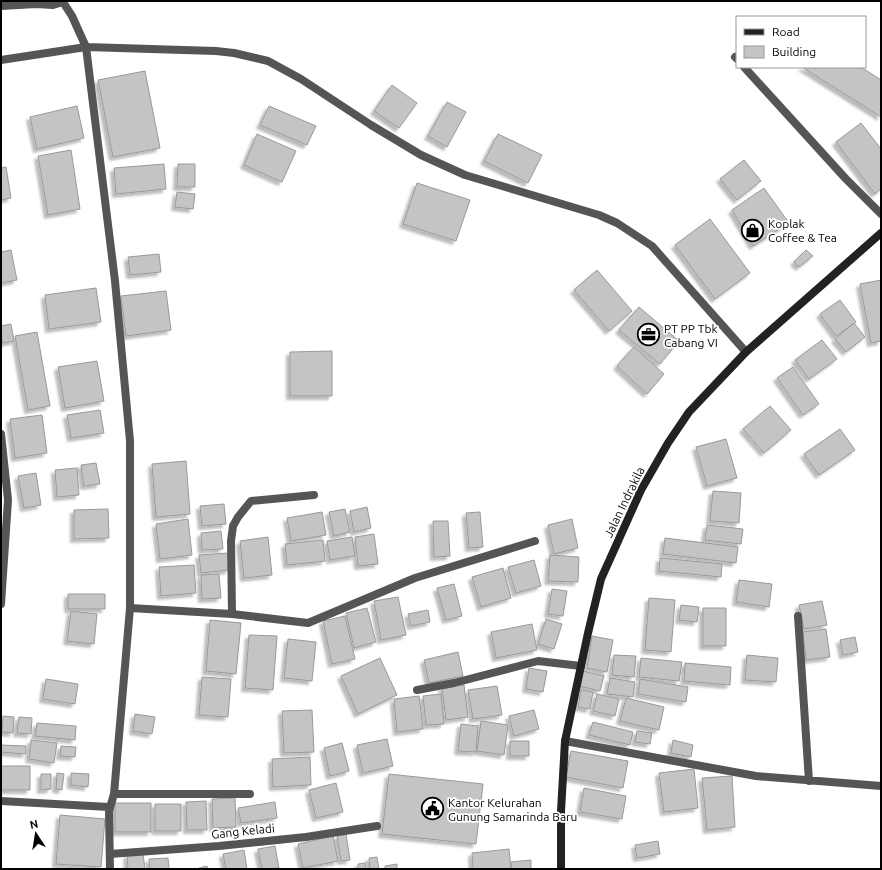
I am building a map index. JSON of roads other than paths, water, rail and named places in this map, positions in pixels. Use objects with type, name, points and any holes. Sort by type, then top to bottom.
[{"type":"street","points":[[1,6],[36,4],[53,5],[63,2],[72,16],[86,47],[115,281],[130,441],[130,608],[114,794],[109,807],[110,869]]},
{"type":"street","points":[[1,60],[86,47],[216,51],[234,53],[268,61],[301,79],[371,125],[421,155],[440,164],[465,175],[599,216],[617,223],[632,232],[652,246],[746,352]]},
{"type":"street","points":[[745,68],[846,179],[881,214]]},
{"type":"street","name":"Jalan Indrakila","points":[[561,869],[561,811],[565,741],[601,579],[641,490],[668,443],[689,412],[746,352],[881,233]]},
{"type":"street","points":[[1,434],[8,500],[1,604]]},
{"type":"street","points":[[232,614],[231,542],[233,526],[238,517],[251,501],[314,495]]},
{"type":"street","points":[[130,608],[232,614],[308,623],[415,578],[535,541]]},
{"type":"street","points":[[798,616],[809,781]]},
{"type":"street","points":[[417,690],[454,683],[538,661],[581,666]]},
{"type":"street","points":[[565,741],[756,776],[881,786]]},
{"type":"street","points":[[114,794],[250,794]]},
{"type":"street","points":[[1,801],[109,807]]},
{"type":"street","name":"Gang Keladi","points":[[110,854],[219,846],[306,837],[377,826]]},
{"type":"place","name":"Koplak Coffee & Tea","points":[[753,230]]},
{"type":"place","name":"PT PP Tbk Cabang VI","points":[[649,335]]},
{"type":"place","name":"Kantor Kelurahan Gunung Samarinda Baru","points":[[433,809]]}]
